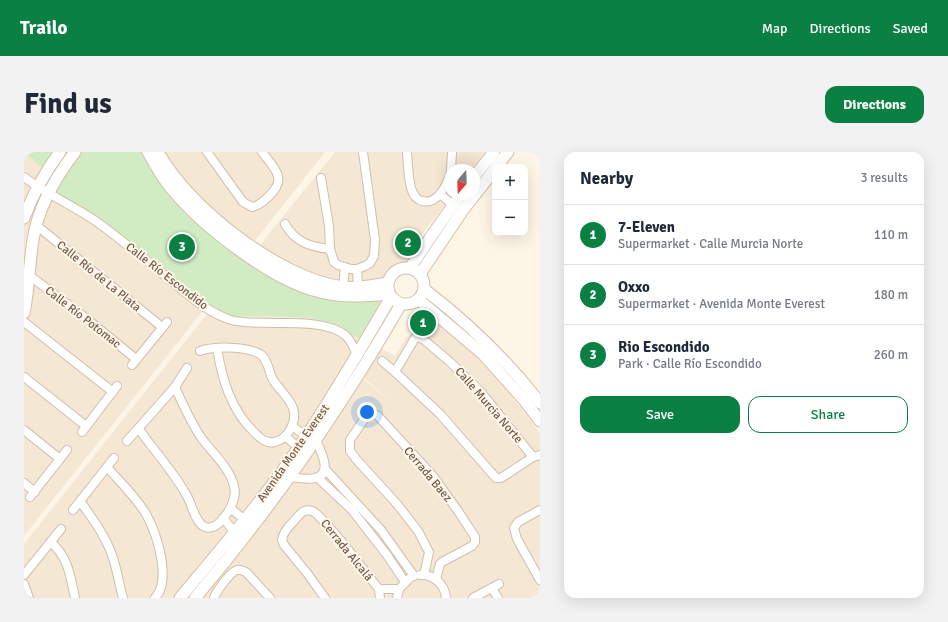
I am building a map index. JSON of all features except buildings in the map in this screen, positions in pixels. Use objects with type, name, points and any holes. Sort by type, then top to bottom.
[{"type":"street","points":[[24,218],[37,187],[60,152]]},
{"type":"street","points":[[24,313],[27,275],[36,225],[48,193],[75,152]]},
{"type":"street","points":[[148,152],[170,187],[188,207],[255,254],[296,273],[321,282],[343,287],[358,287],[389,291]]},
{"type":"street","points":[[158,152],[165,166],[220,230]]},
{"type":"street","points":[[207,152],[243,202],[252,207],[259,205],[274,191],[278,184],[279,176],[262,152]]},
{"type":"street","points":[[321,178],[329,220],[330,250],[334,262],[338,265],[351,268],[365,266],[374,256],[375,249],[374,224],[363,152]]},
{"type":"street","points":[[407,152],[411,188],[416,198],[428,202],[433,200],[444,187]]},
{"type":"street","points":[[451,164],[452,152]]},
{"type":"street","points":[[499,164],[508,152]]},
{"type":"street","points":[[480,169],[492,154],[496,164]]},
{"type":"street","points":[[420,274],[464,210],[492,173]]},
{"type":"street","name":"Calle Río Escondido","points":[[24,177],[37,187],[96,221],[192,298],[221,316],[233,320],[250,322],[300,323],[328,328],[346,335],[352,342],[357,355]]},
{"type":"street","points":[[451,200],[453,205]]},
{"type":"street","points":[[410,268],[457,200]]},
{"type":"street","points":[[285,224],[292,235],[298,240],[310,246],[330,250]]},
{"type":"street","name":"Calle Río de La Plata","points":[[36,225],[164,324],[134,362]]},
{"type":"street","points":[[255,254],[270,271],[294,283],[318,292],[358,297],[389,291]]},
{"type":"street","points":[[343,287],[351,268]]},
{"type":"street","points":[[351,268],[358,287]]},
{"type":"street","points":[[403,268],[410,268],[420,274],[424,281],[424,289],[419,300],[408,305],[401,304],[396,301],[389,291],[391,276],[396,271],[403,268]]},
{"type":"street","name":"Calle Río Potomac","points":[[27,275],[82,316],[134,362]]},
{"type":"street","points":[[424,289],[491,347],[540,403]]},
{"type":"street","name":"Avenida Monte Everest","points":[[311,438],[357,355],[389,291]]},
{"type":"street","points":[[419,300],[483,354],[524,400],[540,421]]},
{"type":"street","name":"Avenida Monte Everest","points":[[195,598],[235,551],[311,438],[357,378],[401,304]]},
{"type":"street","points":[[24,322],[115,389],[84,429],[24,377]]},
{"type":"street","name":"Calle Murcia Norte","points":[[382,361],[440,414],[496,478],[500,478],[537,456],[480,391],[423,338],[415,338],[395,372]]},
{"type":"street","points":[[200,351],[217,348],[246,350],[259,354],[263,357],[274,380],[294,410],[292,426],[285,436],[277,442],[265,441],[248,426],[235,408],[223,377],[217,348]]},
{"type":"street","points":[[127,441],[175,387],[187,368]]},
{"type":"street","points":[[139,429],[187,494],[198,521],[206,528],[211,528],[216,525],[230,508],[235,497],[234,486],[229,474],[200,436],[175,387]]},
{"type":"street","name":"Cerrada Baez","points":[[424,575],[428,552],[426,544],[397,504],[350,451],[349,445],[351,437],[367,415],[372,413],[386,423],[433,476],[458,510],[475,537],[472,546],[440,564],[436,579]]},
{"type":"street","points":[[292,426],[311,438],[323,455],[325,469],[381,530],[414,576]]},
{"type":"street","points":[[24,430],[60,459]]},
{"type":"street","points":[[285,436],[302,451]]},
{"type":"street","points":[[24,483],[32,494],[67,450]]},
{"type":"street","name":"Avenida Monte Everest","points":[[180,598],[245,520],[290,477],[302,451]]},
{"type":"street","points":[[72,510],[114,458]]},
{"type":"street","points":[[107,467],[135,498],[146,514],[152,527],[163,569],[163,583],[159,596]]},
{"type":"street","points":[[290,477],[311,479],[318,478],[325,469]]},
{"type":"street","points":[[318,478],[352,510],[383,550],[405,582]]},
{"type":"street","points":[[80,501],[101,530],[115,565],[123,598]]},
{"type":"street","points":[[230,508],[245,520]]},
{"type":"street","name":"Cerrada Alcalá","points":[[325,598],[319,588],[284,545],[282,540],[285,531],[301,512],[307,510],[317,514],[379,594],[399,589]]},
{"type":"street","points":[[540,510],[518,522],[514,532],[540,580]]},
{"type":"street","points":[[223,518],[235,533]]},
{"type":"street","points":[[24,575],[61,529]]},
{"type":"street","points":[[51,542],[59,550],[65,560],[75,598]]},
{"type":"street","points":[[214,598],[216,592],[233,572],[241,570],[246,572],[270,598]]},
{"type":"street","points":[[203,571],[212,579]]},
{"type":"street","points":[[398,598],[399,589],[405,582],[414,576],[424,575],[436,579],[442,585],[446,593],[446,598]]},
{"type":"street","points":[[24,584],[29,598]]},
{"type":"street","points":[[473,598],[496,586],[498,598]]},
{"type":"shaded area","points":[[24,152],[325,152],[257,238],[197,318],[24,536]]},
{"type":"shaded area","points":[[335,152],[485,152],[476,164],[444,164],[444,200],[448,200],[422,234],[346,365],[395,405],[364,378],[381,348],[395,356],[406,338],[412,333],[420,331],[426,335],[436,321],[471,349],[507,390],[540,433],[540,598],[24,598],[24,544]]},
{"type":"green space","points":[[24,152],[60,152],[46,171]]},
{"type":"green space","points":[[81,152],[145,152],[161,179],[186,213],[223,243],[378,299],[380,306],[368,332],[360,338],[349,335],[340,325],[311,318],[283,316],[234,316],[217,311],[80,205],[53,193]]},
{"type":"place","name":"Oxxo","points":[[408,243]]},
{"type":"place","name":"Rio Escondido","points":[[182,247]]},
{"type":"place","name":"7-Eleven","points":[[423,323]]}]
